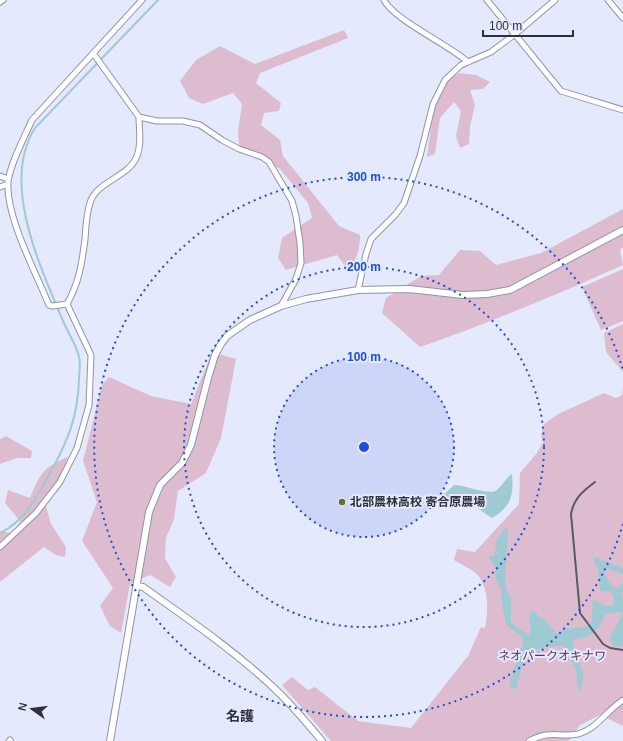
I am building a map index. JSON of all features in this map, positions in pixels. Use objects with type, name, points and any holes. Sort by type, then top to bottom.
[{"type":"street","points":[[68,304],[49,305],[15,224],[9,204],[8,181],[22,140],[32,120],[142,0]]},
{"type":"street","points":[[384,0],[390,9],[396,14],[458,52],[468,62]]},
{"type":"street","points":[[487,0],[561,91],[623,110]]},
{"type":"street","points":[[358,290],[371,239],[401,208],[413,181],[433,104],[439,89],[454,70],[491,52],[515,34],[554,0]]},
{"type":"street","points":[[608,0],[623,18]]},
{"type":"street","points":[[0,547],[36,513],[60,482],[77,448],[89,405],[91,355],[68,304],[80,276],[86,221],[90,202],[95,192],[126,170],[137,157],[140,143],[139,117],[93,53]]},
{"type":"street","points":[[139,117],[156,121],[183,121],[200,126],[239,149],[262,157],[269,162],[292,201],[300,243],[301,263],[296,279],[281,306]]},
{"type":"street","points":[[0,176],[8,181]]},
{"type":"street","points":[[0,187],[8,181]]},
{"type":"street","points":[[110,741],[149,512],[160,485],[182,463],[191,445],[197,428],[208,378],[215,355],[220,344],[227,336],[250,320],[281,306],[306,299],[358,290],[409,289],[463,295],[488,294],[510,290],[623,230]]},
{"type":"street","points":[[137,586],[143,588],[191,621],[247,665],[274,688],[322,741]]},
{"type":"street","points":[[529,741],[550,733],[573,734],[588,730],[623,700]]},
{"type":"green space","points":[[344,30],[348,38],[260,73],[256,83],[281,103],[279,111],[264,113],[261,125],[280,140],[283,156],[339,226],[360,235],[357,254],[354,262],[348,270],[337,255],[286,270],[278,258],[282,238],[312,218],[308,203],[280,169],[239,145],[238,131],[242,104],[233,93],[203,104],[189,98],[180,81],[196,60],[220,46],[255,64]]},
{"type":"green space","points":[[459,73],[476,75],[490,82],[483,89],[470,90],[475,105],[470,126],[469,144],[460,148],[456,136],[461,111],[454,102],[440,118],[435,154],[427,157],[433,112],[446,81]]},
{"type":"green space","points":[[623,209],[623,248],[620,249],[623,265],[573,287],[420,347],[382,313],[386,298],[421,276],[439,275],[460,250],[480,251],[496,265],[541,253]]},
{"type":"green space","points":[[623,269],[623,321],[601,330],[582,287]]},
{"type":"green space","points":[[623,324],[623,372],[606,352],[604,333]]},
{"type":"green space","points":[[212,352],[236,359],[221,438],[206,473],[178,491],[174,519],[166,538],[165,558],[176,577],[170,587],[150,575],[130,584],[121,633],[110,626],[100,606],[113,588],[82,541],[97,502],[83,461],[102,385],[109,377],[151,396],[191,404]]},
{"type":"green space","name":"ネオパークオキナワ","points":[[623,388],[623,726],[600,715],[580,725],[569,741],[331,741],[282,685],[292,677],[308,690],[315,687],[358,721],[411,728],[468,656],[481,627],[485,628],[487,602],[483,584],[478,575],[454,560],[457,549],[475,552],[519,504],[520,473],[537,453],[543,442],[541,436],[544,424],[558,414],[604,393],[616,398],[622,395]]},
{"type":"green space","points":[[6,436],[32,451],[31,458],[17,458],[0,464],[0,439]]},
{"type":"green space","points":[[67,457],[66,469],[44,499],[51,524],[66,547],[65,557],[56,555],[44,547],[0,582],[0,531],[15,534],[20,521],[5,503],[8,490],[30,498],[43,472],[47,468]]},
{"type":"shaded area","points":[[512,474],[512,494],[510,500],[498,514],[492,518],[474,506],[440,498],[454,485],[494,492]]},
{"type":"shaded area","points":[[505,528],[507,528],[508,533],[505,580],[506,588],[511,598],[511,623],[529,635],[530,613],[532,610],[545,620],[557,634],[567,629],[582,627],[590,624],[592,621],[591,613],[593,610],[592,602],[594,599],[604,606],[613,606],[614,602],[611,592],[600,591],[598,570],[593,558],[598,557],[623,568],[623,574],[606,568],[604,573],[613,586],[618,588],[623,582],[623,592],[621,593],[623,599],[623,614],[619,612],[606,614],[596,631],[572,642],[583,672],[580,691],[578,690],[576,670],[564,646],[542,648],[531,652],[524,659],[517,688],[511,689],[509,685],[523,642],[522,637],[507,626],[503,611],[501,589],[496,580],[495,567],[488,557],[494,556],[497,540]]},
{"type":"shaded area","points":[[623,614],[623,646],[620,647],[612,645],[610,637]]},
{"type":"waterway","points":[[0,533],[16,522],[30,507],[62,450],[71,428],[77,405],[80,365],[78,353],[44,276],[28,225],[23,199],[22,174],[25,150],[35,128],[158,0]]},
{"type":"railway","points":[[595,482],[580,495],[572,508],[571,514],[580,613],[603,644],[610,648],[623,650]]},
{"type":"place","name":"北部農林高校 寄合原農場","points":[[342,502]]},
{"type":"district","name":"名護","points":[[240,716]]}]
